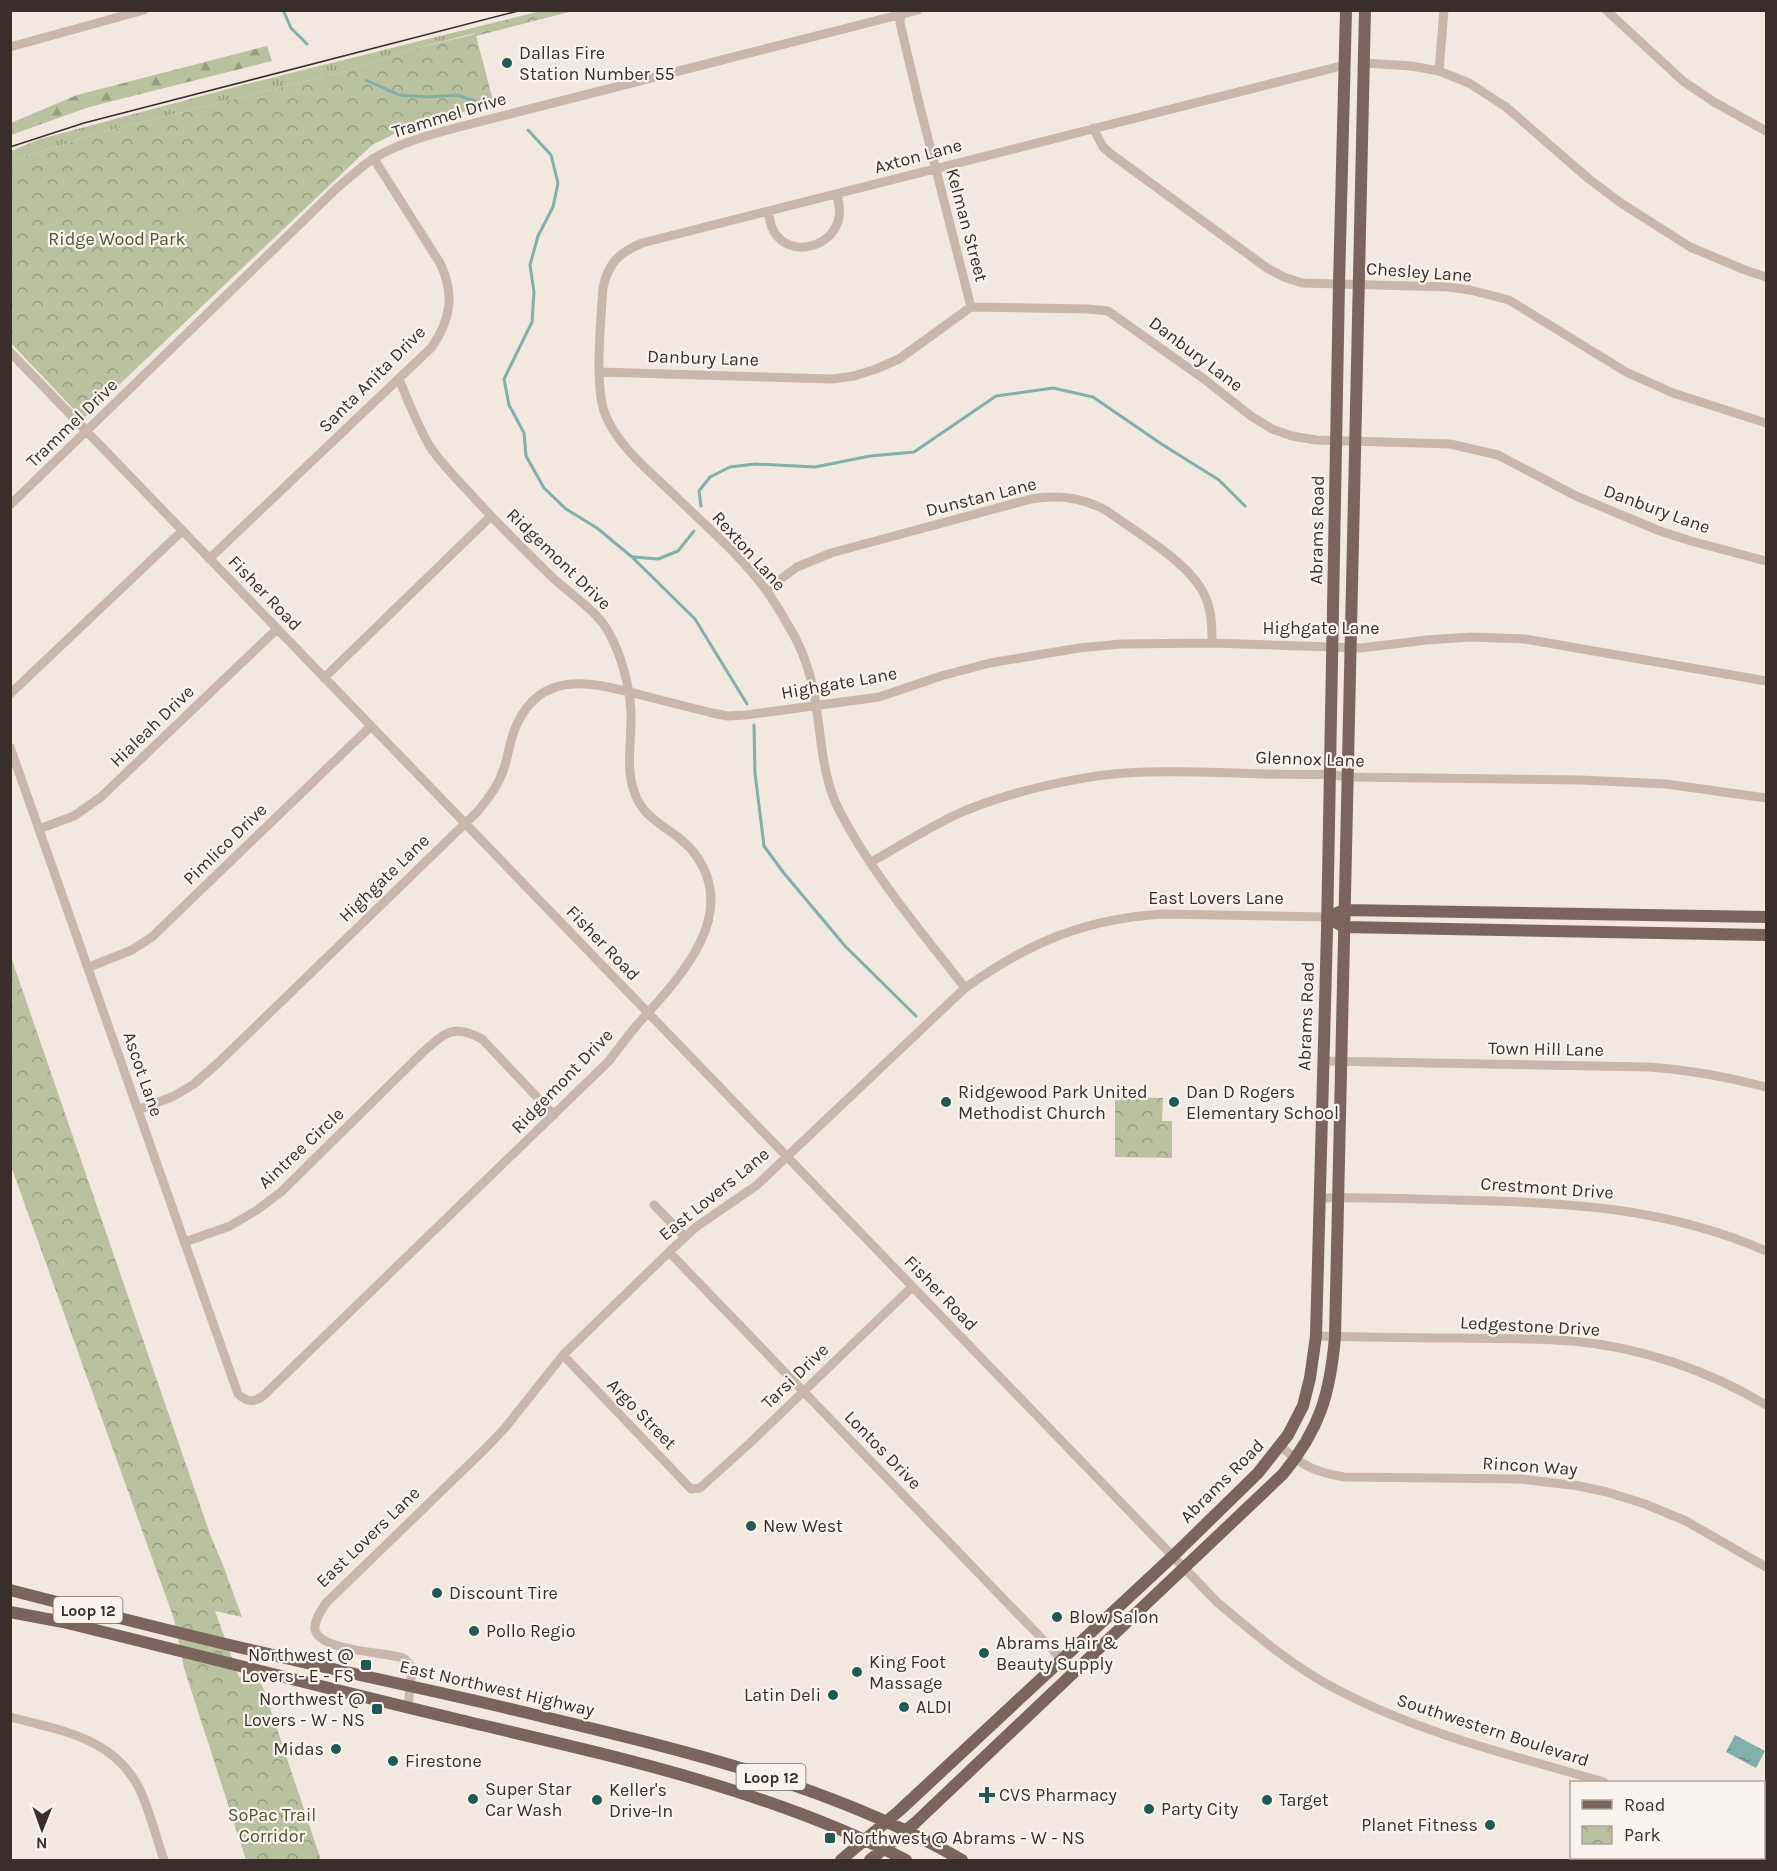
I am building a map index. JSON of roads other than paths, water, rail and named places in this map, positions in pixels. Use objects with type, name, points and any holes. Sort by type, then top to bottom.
[{"type":"main road","name":"Abrams Road","points":[[841,1860],[887,1822],[1172,1557],[1258,1473],[1281,1447],[1296,1420],[1306,1394],[1313,1364],[1316,1336],[1346,10]]},
{"type":"main road","name":"Abrams Road","points":[[870,1860],[906,1830],[1276,1482],[1295,1459],[1316,1426],[1324,1401],[1332,1368],[1335,1337],[1365,10]]},
{"type":"main road","points":[[1345,65],[1364,63]]},
{"type":"main road","name":"East Lovers Lane","points":[[1327,917],[1344,910],[1767,917]]},
{"type":"main road","points":[[1626,914],[1626,933]]},
{"type":"main road","name":"East Lovers Lane","points":[[1327,917],[1344,927],[1767,935]]},
{"type":"main road","points":[[1306,1394],[1324,1401]]},
{"type":"main road","name":"East Northwest Highway","points":[[10,1590],[278,1656],[656,1744],[767,1776],[830,1798],[906,1830],[962,1860]]},
{"type":"main road","name":"Loop 12","points":[[10,1612],[63,1622],[639,1763],[812,1818],[906,1860]]},
{"type":"main road","points":[[584,1749],[590,1728]]},
{"type":"street","points":[[10,47],[144,10]]},
{"type":"street","name":"Trammel Drive","points":[[10,505],[337,188],[374,159],[395,147],[449,129],[918,10]]},
{"type":"street","points":[[1439,71],[1444,10]]},
{"type":"street","points":[[1606,10],[1683,81],[1714,102],[1767,131]]},
{"type":"street","name":"Kelman Street","points":[[901,13],[900,23],[971,307]]},
{"type":"street","points":[[1364,63],[1412,66],[1439,71],[1469,83],[1506,107],[1589,179],[1621,203],[1690,246],[1767,277]]},
{"type":"street","name":"Axton Lane","points":[[600,372],[603,287],[606,276],[619,256],[642,243],[1345,65]]},
{"type":"street","name":"Chesley Lane","points":[[1093,128],[1103,147],[1111,154],[1284,278],[1302,283],[1448,287],[1509,300],[1626,372],[1673,393],[1767,423]]},
{"type":"street","name":"Santa Anita Drive","points":[[209,559],[399,379],[440,336],[449,308],[446,277],[440,263],[374,159]]},
{"type":"street","points":[[768,211],[771,228],[779,239],[797,248],[817,245],[833,233],[840,217],[837,194]]},
{"type":"street","name":"Danbury Lane","points":[[600,372],[832,379],[854,376],[898,359],[971,307],[1108,311],[1272,429],[1292,436],[1337,441],[1450,444],[1498,455],[1576,496],[1660,531],[1767,561]]},
{"type":"street","name":"Fisher Road","points":[[10,352],[1172,1557]]},
{"type":"street","name":"Rexton Lane","points":[[600,372],[604,411],[618,438],[736,556],[766,590],[789,626],[801,650],[816,705],[822,754],[831,791],[844,820],[888,889],[965,988]]},
{"type":"street","name":"Ridgemont Drive","points":[[255,1401],[263,1396],[609,1061],[636,1026],[661,1000],[694,953],[705,934],[711,917],[710,886],[705,869],[681,838],[650,817],[634,793],[630,762],[631,711],[628,692],[616,647],[607,629],[491,516],[444,465],[430,446],[413,414],[399,379]]},
{"type":"street","name":"Dunstan Lane","points":[[766,590],[797,567],[831,553],[1031,499],[1078,498],[1107,512],[1184,567],[1196,580],[1207,601],[1211,619],[1212,644]]},
{"type":"street","points":[[324,678],[491,516]]},
{"type":"street","points":[[10,694],[182,531]]},
{"type":"street","name":"Hialeah Drive","points":[[39,829],[74,816],[101,797],[277,629]]},
{"type":"street","name":"Highgate Lane","points":[[138,1110],[174,1096],[194,1084],[478,811],[498,785],[517,724],[528,707],[545,692],[568,683],[597,684],[728,716],[746,716],[879,697],[972,667],[1079,648],[1121,644],[1212,644],[1350,648],[1471,637],[1525,639],[1767,681]]},
{"type":"street","name":"Pimlico Drive","points":[[89,968],[132,950],[152,937],[371,726]]},
{"type":"street","name":"Ascot Lane","points":[[10,747],[238,1394],[245,1400],[255,1401]]},
{"type":"street","name":"Glennox Lane","points":[[870,863],[954,816],[993,801],[1090,777],[1125,773],[1330,774],[1347,777],[1581,780],[1666,784],[1767,798]]},
{"type":"street","name":"East Lovers Lane","points":[[408,1707],[412,1668],[405,1659],[336,1645],[320,1638],[315,1632],[316,1623],[326,1604],[505,1428],[563,1355],[669,1252],[712,1215],[757,1185],[788,1158],[965,988],[992,969],[1031,947],[1054,936],[1101,922],[1139,915],[1162,914],[1327,917]]},
{"type":"street","name":"Aintree Circle","points":[[185,1242],[230,1226],[281,1192],[422,1053],[441,1036],[453,1031],[468,1031],[482,1040],[554,1115]]},
{"type":"street","name":"Town Hill Lane","points":[[1323,1060],[1650,1067],[1689,1070],[1767,1087]]},
{"type":"street","name":"Crestmont Drive","points":[[1319,1198],[1532,1201],[1585,1205],[1678,1221],[1723,1234],[1767,1251]]},
{"type":"street","points":[[654,1205],[685,1237]]},
{"type":"street","name":"Lontos Drive","points":[[669,1252],[1074,1672]]},
{"type":"street","name":"Tarsi Drive","points":[[700,1488],[804,1392],[912,1287]]},
{"type":"street","name":"Ledgestone Drive","points":[[1316,1336],[1534,1339],[1574,1341],[1615,1347],[1684,1366],[1731,1386],[1767,1405]]},
{"type":"street","name":"Argo Street","points":[[563,1355],[692,1489],[700,1488]]},
{"type":"street","name":"Rincon Way","points":[[1281,1447],[1305,1466],[1324,1474],[1344,1477],[1521,1479],[1607,1492],[1645,1504],[1686,1521],[1767,1567]]},
{"type":"street","name":"Southwestern Boulevard","points":[[1172,1557],[1217,1602],[1265,1642],[1296,1665],[1336,1689],[1384,1713],[1425,1728],[1601,1781]]},
{"type":"street","points":[[10,1717],[76,1734],[99,1745],[117,1760],[129,1773],[139,1790],[164,1860]]},
{"type":"water","points":[[1735,1735],[1765,1751],[1756,1768],[1726,1752]]},
{"type":"waterway","points":[[283,10],[291,28],[307,44]]},
{"type":"waterway","points":[[366,80],[399,95],[428,97],[458,95],[476,102]]},
{"type":"waterway","points":[[528,130],[551,155],[558,183],[553,207],[538,236],[530,265],[534,292],[532,322],[504,379],[509,405],[524,433],[526,456],[544,488],[566,509],[597,528],[632,557],[695,619],[747,704]]},
{"type":"waterway","points":[[701,506],[699,491],[710,477],[730,467],[755,464],[815,467],[870,456],[914,452],[996,396],[1053,388],[1093,397],[1219,480],[1245,506]]},
{"type":"waterway","points":[[634,557],[658,559],[678,551],[694,531]]},
{"type":"waterway","points":[[754,725],[755,773],[764,846],[845,946],[916,1016]]},
{"type":"tram line","points":[[10,147],[84,123],[522,10]]},
{"type":"place","name":"Dallas Fire Station Number 55","points":[[507,63]]},
{"type":"place","name":"Ridgewood Park United Methodist Church","points":[[946,1102]]},
{"type":"place","name":"Dan D Rogers Elementary School","points":[[1174,1102]]},
{"type":"place","name":"New West","points":[[751,1526]]},
{"type":"place","name":"Discount Tire","points":[[437,1593]]},
{"type":"place","name":"Blow Salon","points":[[1057,1617]]},
{"type":"place","name":"Pollo Regio","points":[[474,1631]]},
{"type":"place","name":"Abrams Hair & Beauty Supply","points":[[984,1653]]},
{"type":"place","name":"Northwest @ Lovers - E - FS","points":[[366,1665]]},
{"type":"place","name":"King Foot Massage","points":[[857,1672]]},
{"type":"place","name":"Latin Deli","points":[[833,1695]]},
{"type":"place","name":"ALDI","points":[[904,1707]]},
{"type":"place","name":"Northwest @ Lovers - W - NS","points":[[377,1709]]},
{"type":"place","name":"Midas","points":[[336,1749]]},
{"type":"place","name":"Firestone","points":[[393,1761]]},
{"type":"place","name":"CVS Pharmacy","points":[[987,1795]]},
{"type":"place","name":"Super Star Car Wash","points":[[473,1799]]},
{"type":"place","name":"Keller's Drive-In","points":[[597,1800]]},
{"type":"place","name":"Target","points":[[1267,1800]]},
{"type":"place","name":"Party City","points":[[1149,1809]]},
{"type":"place","name":"Planet Fitness","points":[[1490,1825]]},
{"type":"place","name":"Northwest @ Abrams - W - NS","points":[[830,1838]]},
{"type":"park label","name":"Ridge Wood Park","points":[[117,239]]},
{"type":"park label","name":"SoPac Trail Corridor","points":[[272,1825]]}]
